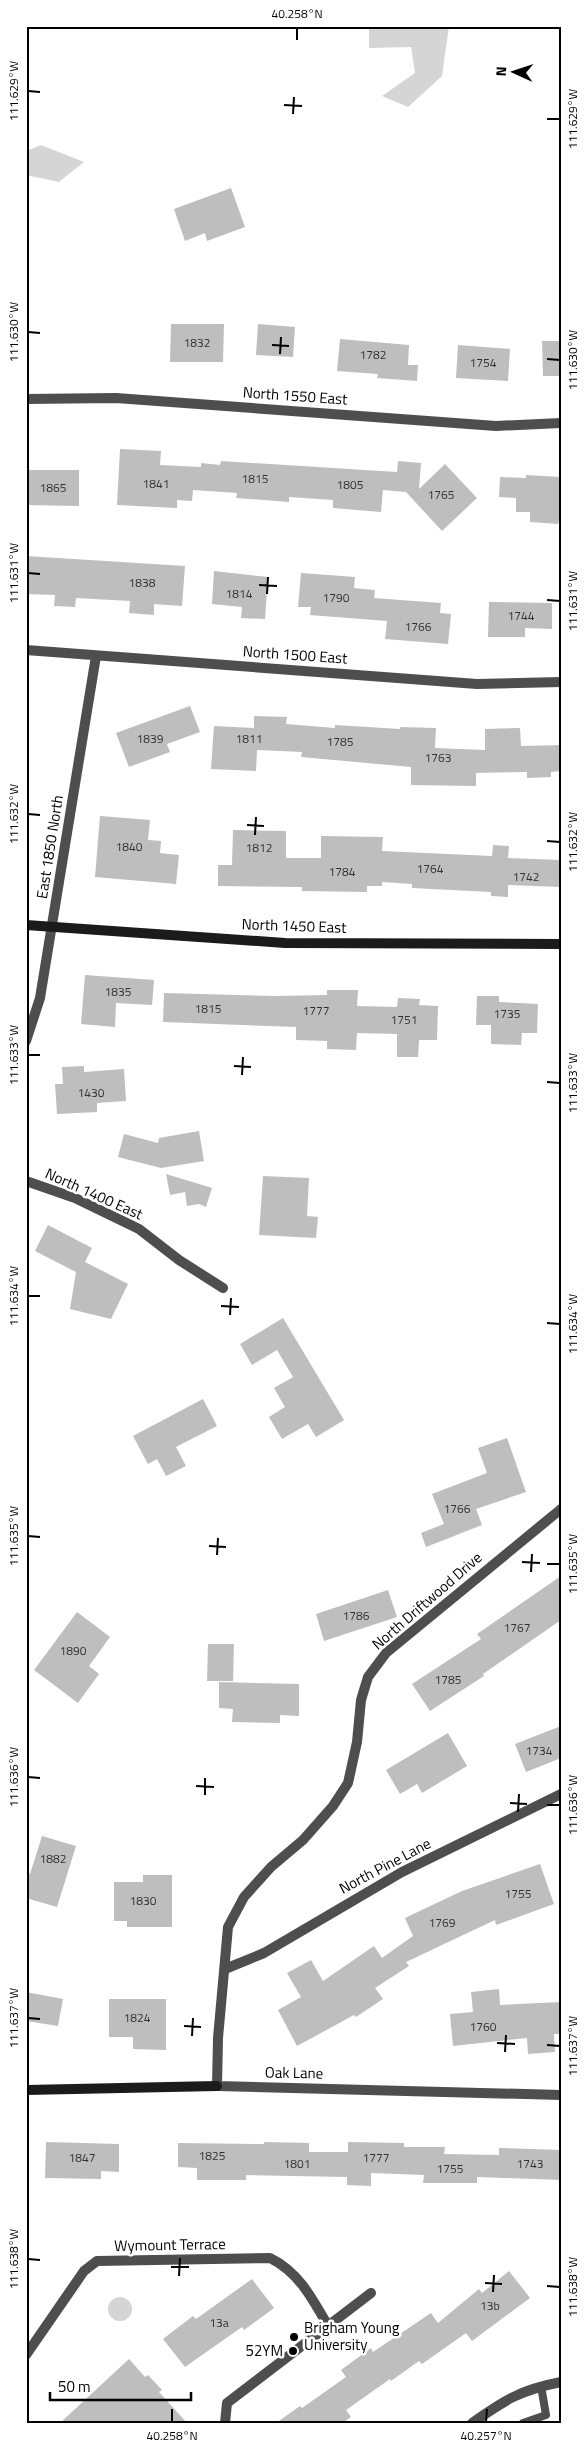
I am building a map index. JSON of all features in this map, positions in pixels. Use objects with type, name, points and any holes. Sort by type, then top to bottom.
[{"type":"street","name":"North 1550 East","points":[[26,400],[116,398],[496,426],[561,423]]},
{"type":"street","name":"North 1500 East","points":[[26,650],[478,684],[561,682]]},
{"type":"street","name":"East 1850 North","points":[[26,1040],[40,998],[96,656]]},
{"type":"street","name":"North 1450 East","points":[[26,925],[285,943],[561,944]]},
{"type":"street","name":"North 1400 East","points":[[26,1181],[75,1198],[139,1229],[179,1260],[223,1288]]},
{"type":"street","name":"North Driftwood Drive","points":[[217,2086],[218,2038],[228,1927],[244,1897],[271,1867],[303,1840],[333,1806],[348,1783],[357,1742],[361,1700],[368,1677],[386,1653],[561,1509]]},
{"type":"street","name":"North Pine Lane","points":[[225,1969],[264,1953],[402,1872],[561,1794]]},
{"type":"street","name":"Oak Lane","points":[[26,2090],[217,2086],[561,2095]]},
{"type":"street","name":"Wymount Terrace","points":[[26,2355],[84,2271],[97,2260],[270,2258],[285,2265],[292,2272],[314,2301],[328,2326]]},
{"type":"street","points":[[225,2423],[227,2403],[370,2293]]},
{"type":"street","points":[[472,2423],[509,2398],[541,2386],[561,2382]]},
{"type":"lane","points":[[524,2423],[546,2415],[541,2386]]},
{"type":"shaded area","points":[[369,26],[449,26],[442,76],[408,107],[382,96],[415,73],[411,47],[369,48]]},
{"type":"shaded area","points":[[41,145],[84,162],[59,182],[26,175],[26,151]]},
{"type":"shaded area","points":[[115,2297],[125,2297],[132,2304],[132,2314],[125,2321],[115,2321],[108,2314],[108,2304]]},
{"type":"building","points":[[231,188],[245,227],[207,241],[205,233],[185,241],[174,209]]},
{"type":"building","points":[[171,324],[224,324],[223,362],[170,362]]},
{"type":"building","points":[[258,324],[295,327],[293,357],[256,355]]},
{"type":"building","points":[[340,339],[409,345],[408,365],[418,365],[417,381],[377,378],[378,374],[337,371]]},
{"type":"building","points":[[542,341],[561,341],[561,376],[543,376]]},
{"type":"building","points":[[458,345],[510,349],[508,381],[456,378]]},
{"type":"building","points":[[120,449],[161,451],[160,465],[201,467],[201,463],[220,465],[221,461],[397,472],[398,461],[421,463],[419,489],[445,464],[477,498],[442,531],[406,492],[383,490],[381,512],[333,508],[333,500],[289,497],[289,502],[236,498],[237,493],[193,490],[192,501],[177,500],[177,508],[117,505]]},
{"type":"building","points":[[26,470],[79,470],[79,506],[26,505]]},
{"type":"building","points":[[526,475],[561,477],[561,514],[558,524],[530,522],[530,512],[516,512],[516,498],[499,497],[500,477],[526,478]]},
{"type":"building","points":[[26,556],[185,566],[182,606],[154,604],[154,615],[129,613],[130,601],[76,598],[75,607],[54,606],[55,595],[26,594]]},
{"type":"building","points":[[214,571],[268,577],[265,619],[241,618],[242,607],[212,604]]},
{"type":"building","points":[[301,573],[355,577],[354,588],[375,590],[374,598],[441,603],[440,613],[451,614],[448,644],[385,639],[387,621],[310,615],[311,607],[298,607]]},
{"type":"building","points":[[489,602],[552,603],[552,629],[525,628],[525,637],[488,637]]},
{"type":"building","points":[[190,706],[200,732],[167,744],[170,752],[129,767],[116,733]]},
{"type":"building","points":[[254,716],[287,717],[286,724],[335,728],[335,725],[400,729],[400,727],[436,728],[435,748],[485,750],[485,729],[520,728],[521,746],[561,745],[561,771],[551,772],[551,777],[527,778],[527,772],[476,773],[476,786],[411,785],[411,767],[301,757],[302,752],[257,750],[256,771],[211,769],[214,726],[254,728]]},
{"type":"building","points":[[100,816],[150,820],[148,840],[161,841],[160,853],[179,855],[176,884],[95,877]]},
{"type":"building","points":[[233,830],[286,831],[286,858],[321,858],[321,836],[383,837],[382,851],[492,856],[493,845],[509,846],[508,858],[561,860],[561,887],[508,885],[508,897],[491,896],[491,892],[412,888],[412,884],[382,882],[382,886],[367,886],[367,892],[302,891],[302,887],[218,886],[218,865],[232,865]]},
{"type":"building","points":[[85,975],[154,980],[152,1005],[116,1003],[115,1027],[81,1024]]},
{"type":"building","points":[[327,990],[358,990],[357,1006],[397,1007],[398,998],[420,999],[419,1005],[438,1006],[437,1040],[419,1040],[418,1057],[397,1057],[397,1034],[357,1033],[356,1050],[327,1049],[327,1041],[296,1040],[296,1027],[163,1022],[164,993],[275,996],[327,995]]},
{"type":"building","points":[[477,996],[499,996],[499,1002],[538,1004],[537,1033],[522,1033],[521,1045],[491,1044],[491,1025],[476,1025]]},
{"type":"building","points":[[84,1066],[84,1072],[124,1069],[126,1101],[97,1103],[97,1112],[57,1114],[55,1084],[63,1084],[62,1067]]},
{"type":"building","points":[[199,1131],[204,1161],[161,1168],[118,1157],[124,1134],[158,1143],[159,1138]]},
{"type":"building","points":[[166,1174],[212,1188],[206,1207],[199,1204],[187,1206],[185,1192],[170,1195]]},
{"type":"building","points":[[263,1176],[309,1178],[307,1216],[318,1217],[316,1238],[259,1235]]},
{"type":"building","points":[[48,1225],[92,1248],[85,1262],[128,1284],[111,1319],[70,1309],[76,1272],[35,1251]]},
{"type":"building","points":[[283,1318],[344,1420],[316,1437],[308,1424],[282,1439],[269,1417],[285,1407],[274,1388],[293,1377],[277,1350],[252,1365],[240,1344]]},
{"type":"building","points":[[203,1399],[217,1426],[176,1447],[186,1466],[166,1476],[157,1459],[148,1464],[133,1436]]},
{"type":"building","points":[[507,1438],[526,1492],[476,1509],[482,1525],[426,1547],[421,1533],[444,1524],[432,1494],[487,1473],[478,1448]]},
{"type":"building","points":[[561,1576],[561,1620],[483,1674],[484,1676],[430,1711],[412,1684],[481,1639],[477,1634]]},
{"type":"building","points":[[388,1590],[397,1617],[324,1641],[316,1614]]},
{"type":"building","points":[[77,1612],[110,1637],[89,1666],[99,1674],[78,1703],[34,1670]]},
{"type":"building","points":[[208,1644],[234,1644],[233,1681],[207,1681]]},
{"type":"building","points":[[219,1682],[299,1684],[299,1716],[280,1715],[280,1723],[232,1722],[233,1709],[219,1708]]},
{"type":"building","points":[[561,1726],[561,1758],[526,1772],[515,1744]]},
{"type":"building","points":[[448,1733],[467,1766],[422,1793],[417,1784],[400,1794],[386,1770]]},
{"type":"building","points":[[42,1836],[76,1846],[57,1907],[26,1898],[26,1873],[30,1874]]},
{"type":"building","points":[[540,1864],[554,1904],[496,1925],[495,1920],[406,1962],[409,1966],[375,1988],[383,1999],[356,2017],[354,2015],[297,2046],[278,2010],[301,1997],[287,1973],[311,1960],[323,1981],[374,1946],[382,1958],[413,1936],[405,1918],[462,1891]]},
{"type":"building","points":[[143,1875],[172,1875],[172,1927],[127,1927],[127,1921],[114,1921],[114,1882],[143,1882]]},
{"type":"building","points":[[499,1989],[500,2005],[561,2002],[561,2034],[554,2034],[555,2052],[528,2054],[527,2038],[453,2046],[450,2014],[473,2012],[471,1992]]},
{"type":"building","points":[[26,1992],[63,1999],[58,2026],[26,2021]]},
{"type":"building","points":[[109,1999],[166,1999],[166,2050],[133,2049],[133,2037],[109,2037]]},
{"type":"building","points":[[46,2142],[119,2144],[119,2172],[101,2171],[101,2179],[45,2178]]},
{"type":"building","points":[[264,2142],[309,2143],[309,2152],[348,2152],[348,2142],[404,2143],[404,2147],[445,2147],[444,2154],[499,2155],[499,2148],[561,2150],[561,2180],[477,2177],[477,2183],[423,2183],[424,2175],[371,2173],[371,2186],[347,2185],[347,2177],[246,2175],[246,2180],[197,2180],[197,2168],[178,2167],[178,2143],[264,2144]]},
{"type":"building","points":[[509,2271],[530,2298],[472,2341],[466,2333],[422,2364],[419,2361],[391,2381],[390,2379],[346,2410],[351,2417],[343,2423],[276,2423],[300,2406],[302,2408],[346,2377],[341,2370],[371,2348],[373,2352],[431,2313],[438,2323],[479,2289],[482,2293]]},
{"type":"building","points":[[252,2279],[274,2308],[244,2330],[242,2327],[185,2367],[163,2339],[193,2316],[196,2319]]},
{"type":"building","points":[[129,2359],[145,2377],[148,2375],[162,2390],[159,2392],[187,2423],[60,2423]]},
{"type":"place","name":"Brigham Young University","points":[[294,2337]]},
{"type":"place","name":"52YM","points":[[293,2351]]}]
